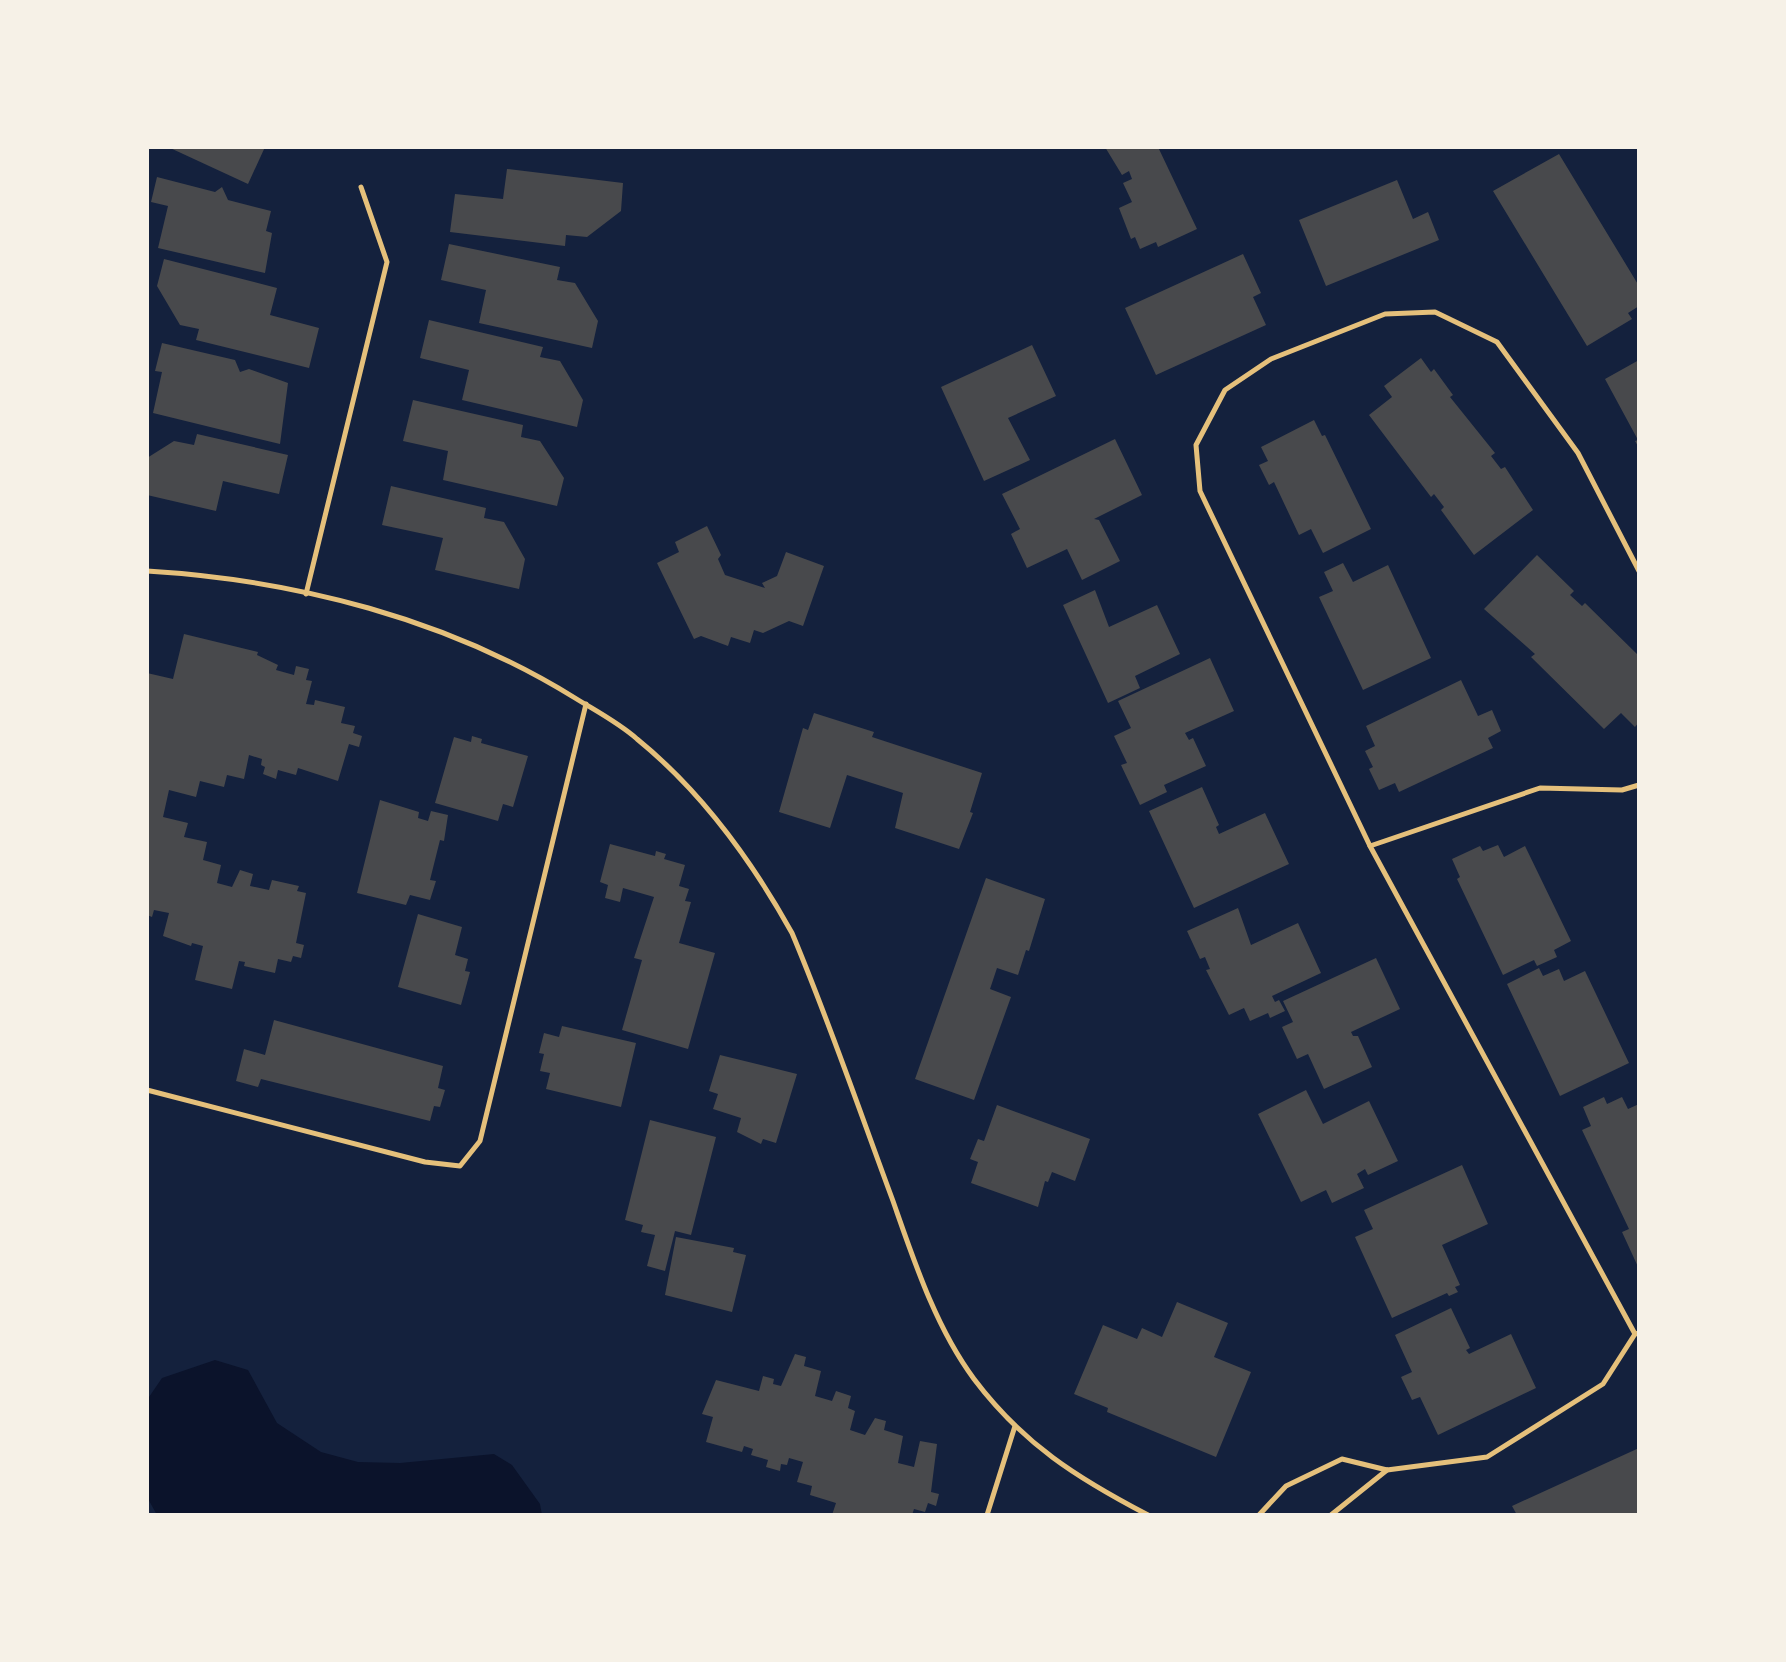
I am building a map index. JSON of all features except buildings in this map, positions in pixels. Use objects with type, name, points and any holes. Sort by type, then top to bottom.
[{"type":"lane","points":[[306,594],[387,262],[361,187]]},
{"type":"lane","points":[[1259,1515],[1286,1486],[1342,1459],[1387,1470],[1487,1458],[1603,1384],[1637,1333],[1370,846],[1307,709],[1200,491],[1196,445],[1225,390],[1271,359],[1385,314],[1435,312],[1497,342],[1578,453],[1639,571]]},
{"type":"lane","points":[[147,571],[221,577],[306,594],[456,636],[530,670],[586,704],[636,737],[669,767],[703,804],[769,891],[811,978],[914,1258],[935,1308],[973,1378],[1015,1426],[1055,1462],[1148,1515]]},
{"type":"lane","points":[[147,1090],[425,1162],[460,1166],[480,1140],[586,704]]},
{"type":"lane","points":[[1370,846],[1540,788],[1622,790],[1639,785]]},
{"type":"lane","points":[[987,1515],[1015,1426]]},
{"type":"lane","points":[[1331,1515],[1387,1470]]},
{"type":"water","points":[[215,1360],[248,1370],[277,1423],[321,1452],[358,1462],[400,1463],[494,1454],[512,1465],[540,1504],[542,1515],[157,1515],[147,1497],[147,1400],[162,1378]]}]
